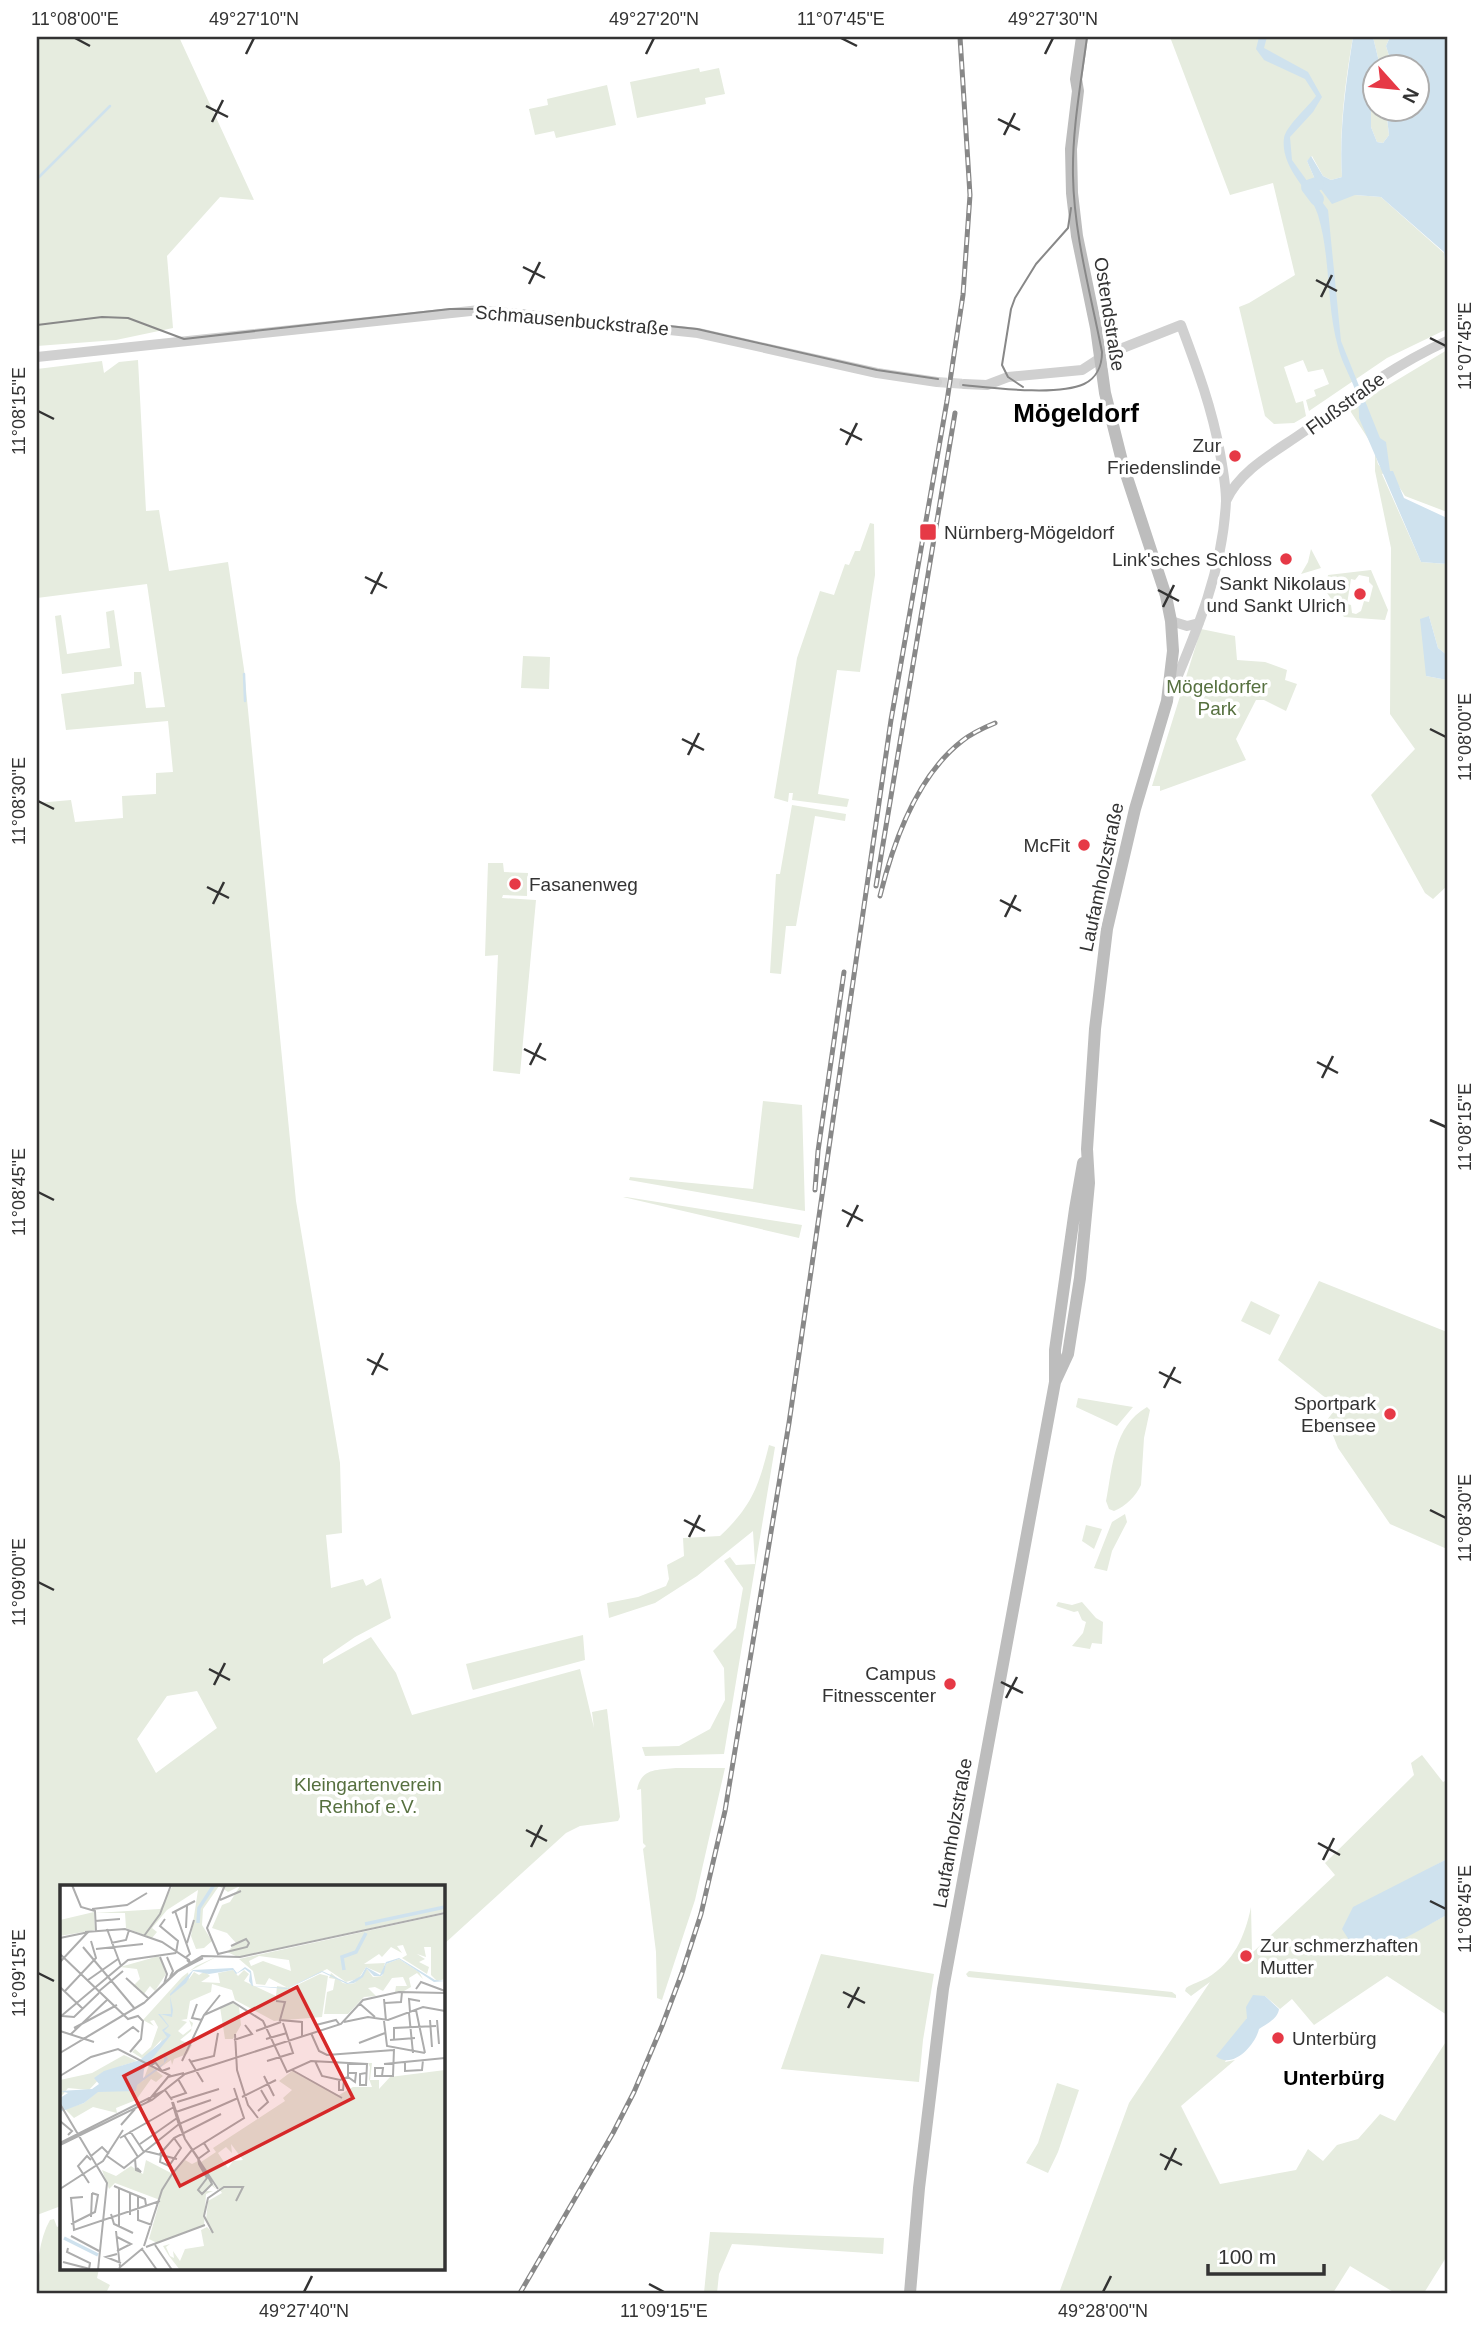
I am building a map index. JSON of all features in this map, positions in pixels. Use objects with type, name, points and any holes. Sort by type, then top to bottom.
[{"type":"main road","name":"Ostendstraße","points":[[1082,37],[1071,149],[1077,236],[1101,357],[1101,379],[1116,439],[1160,575],[1171,621],[1173,651],[1167,701]]},
{"type":"main road","name":"Ostendstraße","points":[[1078,91],[1084,80],[1090,37]]},
{"type":"main road","name":"Laufamholzstraße","points":[[910,2293],[917,2204],[941,2001],[1055,1382],[1055,1350],[1065,1296],[1075,1209],[1087,1149],[1097,1013],[1107,929],[1135,809],[1167,701]]},
{"type":"street","name":"Schmausenbuckstraße","points":[[37,357],[481,310],[689,331],[877,373],[937,382]]},
{"type":"street","name":"Laufamholzstraße","points":[[1101,357],[1181,325],[1208,397],[1224,469],[1226,500],[1218,564],[1199,623],[1167,701]]},
{"type":"street","name":"Flußstraße","points":[[1226,500],[1247,473],[1350,397],[1392,369],[1447,341]]},
{"type":"street","points":[[964,384],[987,385],[1008,377],[1075,372],[1089,367],[1101,357]]},
{"type":"street","points":[[1224,469],[1232,474],[1247,473]]},
{"type":"street","points":[[1171,621],[1187,626],[1199,623]]},
{"type":"green space","points":[[37,37],[179,37],[254,200],[220,197],[167,256],[173,328],[116,340],[37,346]]},
{"type":"green space","points":[[1170,37],[1353,37],[1343,107],[1342,177],[1331,180],[1323,176],[1312,156],[1307,161],[1317,184],[1355,195],[1381,197],[1444,253],[1447,329],[1387,358],[1309,411],[1306,400],[1316,396],[1314,390],[1329,384],[1323,369],[1308,372],[1303,360],[1284,367],[1296,403],[1303,401],[1306,416],[1294,423],[1274,424],[1265,416],[1239,307],[1295,275],[1273,183],[1230,195]]},
{"type":"green space","points":[[1373,37],[1390,37],[1386,46],[1388,52],[1377,52]]},
{"type":"green space","points":[[699,68],[700,72],[719,68],[725,94],[705,98],[706,104],[637,118],[630,82]]},
{"type":"green space","points":[[607,85],[616,125],[556,138],[554,131],[535,135],[529,109],[548,105],[547,99]]},
{"type":"green space","points":[[1371,122],[1387,122],[1389,135],[1383,143],[1377,142]]},
{"type":"green space","points":[[1447,350],[1447,512],[1405,496],[1349,409]]},
{"type":"green space","name":"Kleingartenverein Rehhof e.V.","points":[[138,360],[146,511],[159,510],[169,571],[228,562],[244,669],[296,1201],[340,1463],[342,1533],[326,1535],[331,1588],[363,1579],[366,1586],[381,1578],[391,1618],[355,1637],[323,1659],[323,1664],[371,1637],[396,1673],[412,1715],[580,1669],[594,1728],[592,1712],[607,1709],[620,1817],[618,1821],[580,1826],[566,1833],[444,1944],[444,1885],[60,1885],[60,2206],[37,2215],[37,803],[71,800],[75,822],[123,818],[122,796],[156,794],[156,773],[173,772],[168,721],[66,730],[61,694],[134,684],[134,672],[141,672],[146,708],[165,707],[147,584],[37,598],[37,369],[102,361],[104,373],[119,362]],"holes":[[[197,1691],[217,1728],[156,1773],[137,1739],[167,1696]]]},
{"type":"green space","points":[[1375,453],[1421,562],[1447,564],[1447,655],[1438,648],[1429,616],[1426,676],[1447,680],[1447,886],[1433,899],[1425,893],[1371,795],[1415,749],[1390,714],[1391,548],[1375,471]]},
{"type":"green space","points":[[870,523],[874,524],[875,575],[860,672],[837,670],[818,794],[849,799],[847,807],[792,800],[793,793],[789,793],[788,802],[774,798],[797,658],[820,591],[834,595],[845,564],[849,565],[855,551],[860,551]]},
{"type":"green space","points":[[1311,549],[1321,568],[1301,574],[1308,562]]},
{"type":"green space","points":[[1371,570],[1388,610],[1385,620],[1344,617],[1325,590],[1328,575]],"holes":[[[1359,575],[1369,577],[1373,586],[1369,602],[1364,601],[1361,611],[1352,613],[1351,605],[1347,604],[1351,579],[1355,580]]]},
{"type":"green space","points":[[114,610],[122,666],[62,674],[55,616],[61,615],[67,654],[110,648],[106,612]]},
{"type":"green space","name":"Mögeldorfer Park","points":[[1201,629],[1235,636],[1237,660],[1265,662],[1287,670],[1285,680],[1297,684],[1286,711],[1264,700],[1256,700],[1236,739],[1246,760],[1160,791],[1160,786],[1152,786]]},
{"type":"green space","points":[[523,656],[550,657],[549,689],[521,688]]},
{"type":"green space","points":[[792,805],[846,814],[845,821],[815,816],[796,926],[786,926],[781,974],[770,973],[776,874],[780,874]]},
{"type":"green space","points":[[488,863],[503,863],[504,872],[528,873],[527,896],[503,895],[502,898],[536,900],[520,1074],[493,1071],[498,955],[485,956]]},
{"type":"green space","points":[[763,1101],[802,1105],[805,1211],[629,1180],[630,1177],[753,1189]]},
{"type":"green space","points":[[623,1197],[626,1197],[802,1225],[799,1238]]},
{"type":"green space","name":"Sportpark Ebensee","points":[[1319,1281],[1447,1332],[1447,1549],[1390,1524],[1338,1448],[1327,1420],[1337,1407],[1278,1360]]},
{"type":"green space","points":[[1251,1301],[1280,1315],[1270,1335],[1241,1321]]},
{"type":"green space","points":[[1078,1398],[1133,1407],[1117,1426],[1076,1407]]},
{"type":"green space","points":[[1147,1407],[1150,1410],[1144,1438],[1141,1485],[1130,1500],[1114,1511],[1109,1509],[1106,1501],[1116,1448],[1127,1425]]},
{"type":"green space","points":[[769,1445],[775,1447],[724,1754],[645,1756],[642,1747],[679,1746],[710,1729],[725,1700],[724,1668],[713,1651],[736,1628],[743,1588],[724,1561],[730,1557],[736,1565],[755,1564],[753,1531],[697,1576],[655,1603],[609,1618],[607,1603],[638,1597],[666,1586],[669,1579],[667,1565],[684,1556],[683,1538],[720,1536],[752,1495]]},
{"type":"green space","points":[[1125,1514],[1127,1522],[1112,1551],[1107,1571],[1094,1568],[1112,1522]]},
{"type":"green space","points":[[1086,1525],[1102,1529],[1094,1549],[1082,1541]]},
{"type":"green space","points":[[1058,1602],[1072,1605],[1082,1602],[1103,1622],[1102,1644],[1092,1643],[1090,1649],[1072,1646],[1083,1633],[1086,1622],[1078,1611],[1056,1606]]},
{"type":"green space","points":[[583,1635],[585,1660],[473,1690],[472,1688],[466,1664]]},
{"type":"green space","points":[[1422,1755],[1443,1782],[1447,1780],[1447,1859],[1425,1871],[1388,1945],[1447,1915],[1447,2015],[1387,1976],[1314,2025],[1292,1999],[1280,2009],[1265,1996],[1247,2018],[1225,2062],[1235,2060],[1181,2106],[1220,2184],[1296,2170],[1308,2149],[1323,2161],[1337,2145],[1358,2139],[1380,2114],[1395,2121],[1447,2040],[1447,2256],[1424,2293],[1395,2293],[1350,2266],[1333,2293],[1059,2293],[1129,2103],[1210,1982],[1191,1996],[1185,1991],[1186,1988],[1216,1972],[1231,1956],[1242,1938],[1251,1907],[1252,1953],[1335,1875],[1325,1863],[1414,1775],[1411,1763]]},
{"type":"green space","points":[[676,1768],[725,1768],[695,1900],[662,2000],[657,1998],[656,1952],[643,1849],[646,1846],[643,1843],[641,1789],[637,1790],[646,1774]]},
{"type":"green space","points":[[821,1954],[934,1974],[919,2082],[781,2069]]},
{"type":"green space","points":[[969,1971],[1172,1992],[1176,1998],[968,1977],[966,1974]]},
{"type":"green space","points":[[1057,2083],[1079,2090],[1048,2173],[1026,2163],[1038,2143]]},
{"type":"green space","points":[[54,2219],[57,2227],[60,2226],[60,2270],[99,2270],[97,2278],[110,2285],[106,2293],[37,2293],[41,2246],[50,2220]]},
{"type":"green space","points":[[710,2232],[884,2238],[883,2254],[732,2244],[719,2274],[717,2293],[704,2293]]},
{"type":"water","points":[[1259,37],[1267,37],[1264,48],[1308,72],[1322,97],[1313,112],[1290,137],[1292,160],[1328,210],[1341,341],[1380,438],[1386,442],[1390,471],[1393,471],[1404,498],[1447,518],[1447,564],[1421,562],[1359,418],[1355,389],[1338,347],[1318,215],[1291,169],[1284,149],[1284,138],[1289,128],[1316,96],[1305,79],[1264,60],[1256,49]]},
{"type":"water","points":[[1353,37],[1373,37],[1377,52],[1362,52],[1362,122],[1371,122],[1377,142],[1383,143],[1389,135],[1387,122],[1432,122],[1432,52],[1388,52],[1386,46],[1390,37],[1447,37],[1447,277],[1444,252],[1381,197],[1355,195],[1332,204],[1317,184],[1307,161],[1311,156],[1323,176],[1331,180],[1342,177],[1342,124]]},
{"type":"water","points":[[1429,616],[1438,648],[1447,655],[1447,680],[1426,676],[1420,619]]},
{"type":"water","points":[[1447,1859],[1447,1915],[1392,1944],[1368,1951],[1356,1951],[1342,1929],[1353,1907]]},
{"type":"water","points":[[1253,1995],[1265,1996],[1279,2009],[1278,2013],[1259,2029],[1248,2049],[1236,2058],[1222,2060],[1216,2056],[1247,2018],[1246,2007]]},
{"type":"waterway","points":[[37,179],[110,106]]},
{"type":"waterway","points":[[1317,184],[1308,187],[1317,199]]},
{"type":"waterway","points":[[244,674],[245,701]]},
{"type":"tunnel","points":[[937,382],[964,384]]},
{"type":"tram line","points":[[963,385],[1025,390],[1073,388],[1092,378],[1100,366],[1102,352],[1080,243],[1073,176],[1075,124],[1087,37]]},
{"type":"tram line","points":[[1023,387],[1008,377],[1002,365],[1011,309],[1036,264],[1068,228],[1071,208]]},
{"type":"tram line","points":[[37,325],[102,317],[128,318],[184,339],[450,309],[507,309],[697,329],[877,370],[938,379]]},
{"type":"railway","points":[[520,2293],[634,2092],[682,1973],[701,1914],[725,1811],[789,1423],[891,720],[963,295],[970,195],[960,37]]},
{"type":"railway","points":[[876,886],[955,413]]},
{"type":"railway","points":[[880,896],[892,854],[920,791],[946,756],[962,741],[995,723]]},
{"type":"railway","points":[[815,1190],[818,1151],[844,972]]},
{"type":"place","name":"Zur Friedenslinde","points":[[1235,456]]},
{"type":"place","name":"Nürnberg-Mögeldorf","points":[[928,532]]},
{"type":"place","name":"Link'sches Schloss","points":[[1286,559]]},
{"type":"place","name":"Sankt Nikolaus und Sankt Ulrich","points":[[1360,594]]},
{"type":"place","name":"McFit","points":[[1084,845]]},
{"type":"place","name":"Fasanenweg","points":[[515,884]]},
{"type":"place","name":"Sportpark Ebensee","points":[[1390,1414]]},
{"type":"place","name":"Campus Fitnesscenter","points":[[950,1684]]},
{"type":"place","name":"Zur schmerzhaften Mutter","points":[[1246,1956]]},
{"type":"place","name":"Unterbürg","points":[[1278,2038]]},
{"type":"district","name":"Mögeldorf","points":[[1076,413]]},
{"type":"district","name":"Unterbürg","points":[[1334,2078]]}]
